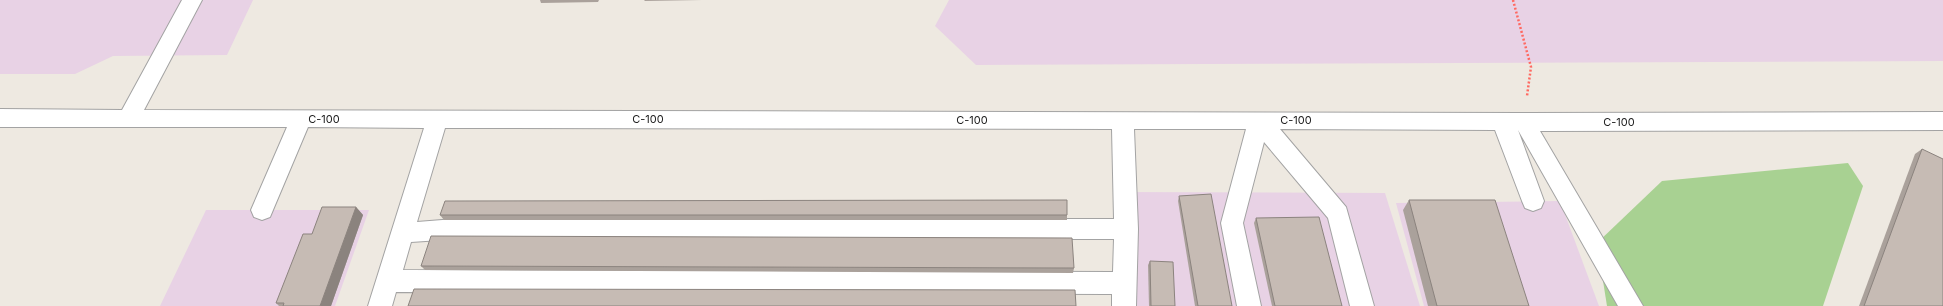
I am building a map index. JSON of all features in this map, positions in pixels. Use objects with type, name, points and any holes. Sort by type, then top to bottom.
[{"type":"street","points":[[128,118],[192,0]]},
{"type":"street","name":"С-100","points":[[0,118],[1943,121]]},
{"type":"street","points":[[262,210],[301,119]]},
{"type":"street","points":[[380,306],[404,233],[437,119]]},
{"type":"street","points":[[1123,120],[1126,229],[1124,306]]},
{"type":"street","points":[[1249,306],[1232,223],[1260,120]]},
{"type":"street","points":[[1260,120],[1338,214],[1362,306]]},
{"type":"street","points":[[1513,121],[1532,201]]},
{"type":"street","points":[[1513,121],[1631,306]]},
{"type":"street","points":[[404,233],[471,229],[1126,229]]},
{"type":"street","points":[[388,282],[1124,282]]},
{"type":"path","points":[[1513,0],[1531,67],[1513,121]]},
{"type":"shaded area","points":[[0,0],[253,0],[227,55],[113,56],[75,74],[0,74]]},
{"type":"shaded area","points":[[949,0],[1943,0],[1943,61],[976,65],[935,26]]},
{"type":"shaded area","points":[[1114,192],[1385,193],[1420,306],[1130,306]]},
{"type":"shaded area","points":[[1560,201],[1599,306],[1424,306],[1396,203]]},
{"type":"shaded area","points":[[206,210],[369,210],[335,306],[160,306]]},
{"type":"green space","points":[[1848,163],[1863,186],[1823,306],[1607,306],[1597,243],[1662,181]]},
{"type":"building","points":[[1922,149],[1943,159],[1943,306],[1864,306]]},
{"type":"building","points":[[1211,194],[1232,306],[1198,306],[1179,196]]},
{"type":"building","points":[[1067,200],[1067,215],[440,215],[445,201]]},
{"type":"building","points":[[1409,200],[1495,200],[1529,306],[1437,306]]},
{"type":"building","points":[[322,207],[356,207],[320,306],[283,306],[284,303],[276,303],[303,234],[312,234]]},
{"type":"building","points":[[1319,217],[1342,306],[1275,306],[1256,218]]},
{"type":"building","points":[[431,236],[1072,238],[1074,268],[421,266]]},
{"type":"building","points":[[1150,261],[1173,262],[1175,306],[1151,306]]},
{"type":"building","points":[[414,289],[1075,290],[1076,306],[408,306]]}]
